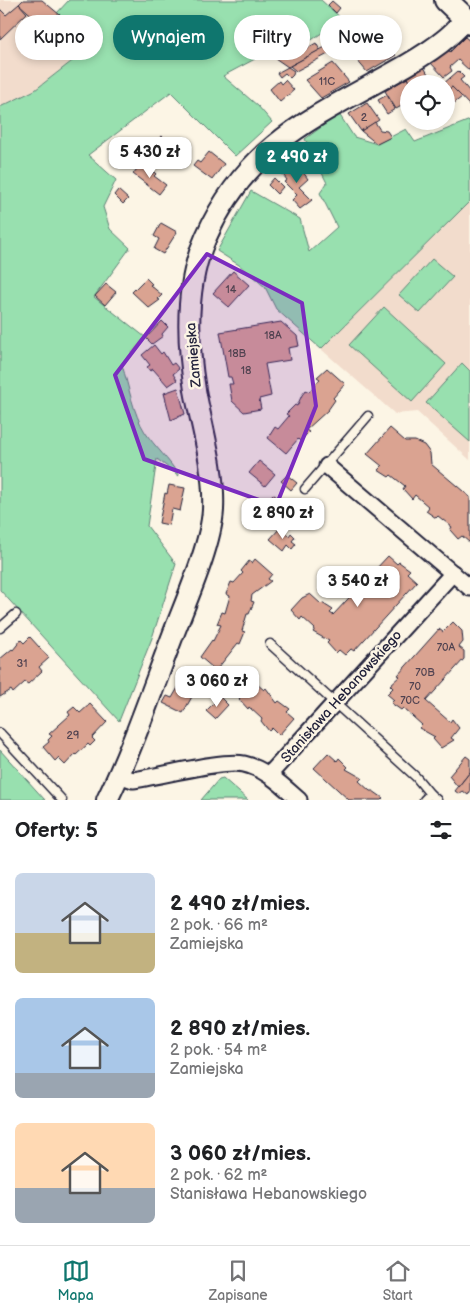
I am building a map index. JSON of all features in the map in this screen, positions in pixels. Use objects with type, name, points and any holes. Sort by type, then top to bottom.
[{"type":"main road","points":[[446,0],[468,15]]},
{"type":"street","name":"Zamiejska","points":[[107,800],[119,775],[188,596],[210,530],[213,490],[195,387],[190,310],[194,277],[205,238],[226,198],[235,186],[252,165],[282,137],[325,110],[409,64],[452,33],[468,15]]},
{"type":"street","points":[[327,466],[470,588]]},
{"type":"street","name":"Stanisława Hebanowskiego","points":[[269,774],[453,573]]},
{"type":"street","name":"Stanisława Hebanowskiego","points":[[119,775],[132,780],[220,765],[244,764],[269,774],[299,800]]},
{"type":"lane","points":[[305,489],[327,466],[368,416]]},
{"type":"lane","points":[[0,628],[16,614]]},
{"type":"lane","points":[[270,644],[416,776],[427,797],[438,800]]},
{"type":"lane","points":[[0,733],[62,800]]},
{"type":"highlighted area","points":[[207,254],[302,303],[316,406],[276,506],[144,459],[115,375]]},
{"type":"shaded area","points":[[0,0],[42,0],[60,15],[15,15],[15,60],[73,60],[35,90],[0,107]]},
{"type":"shaded area","points":[[470,201],[470,460],[417,412],[395,414],[321,349]]},
{"type":"green space","points":[[69,0],[321,0],[338,15],[320,15],[320,34],[310,41],[310,15],[234,15],[234,60],[253,60],[223,76],[258,106],[272,122],[235,156],[171,92],[88,155],[116,180],[103,207],[110,229],[130,248],[94,297],[145,337],[122,365],[134,408],[141,425],[179,476],[157,459],[147,526],[176,564],[152,638],[119,721],[0,590],[0,107],[35,90],[73,60],[103,60],[103,15],[59,15],[57,13]]},
{"type":"green space","points":[[339,114],[354,137],[377,144],[404,130],[407,130],[415,142],[445,130],[455,130],[455,126],[470,120],[470,201],[321,349],[276,309],[265,287],[239,265],[217,251],[251,191],[300,219],[309,252],[337,227],[320,193],[327,183],[305,139]]},
{"type":"green space","points":[[432,259],[453,277],[420,313],[399,295]]},
{"type":"green space","points":[[384,307],[446,364],[412,402],[349,345]]},
{"type":"green space","points":[[462,363],[470,371],[470,442],[426,403]]},
{"type":"green space","points":[[0,750],[45,800],[0,800]]},
{"type":"green space","points":[[223,778],[248,800],[201,800],[219,779]]},
{"type":"building","points":[[23,0],[42,0],[60,15],[31,15],[19,4]]},
{"type":"building","points":[[332,1],[340,8],[336,13],[328,5]]},
{"type":"building","points":[[19,4],[27,13],[25,15],[15,15],[15,25],[0,39],[0,9],[6,15]]},
{"type":"building","points":[[465,37],[470,41],[470,71],[458,60],[450,67],[452,71],[447,75],[442,75],[430,62],[448,49],[450,52]]},
{"type":"building","points":[[316,43],[320,50],[310,55],[310,47]]},
{"type":"building","points":[[320,50],[320,58],[296,71],[290,66],[301,60],[310,60],[310,55]]},
{"type":"building","points":[[278,60],[301,60],[288,67]]},
{"type":"building","points":[[357,60],[387,60],[367,72]]},
{"type":"building","points":[[333,63],[349,82],[321,98],[305,80]]},
{"type":"building","points":[[288,67],[294,71],[293,75],[290,78],[285,73],[280,77],[277,73]]},
{"type":"building","points":[[424,67],[428,75],[412,75]]},
{"type":"building","points":[[458,71],[464,77],[460,80],[470,92],[470,106],[455,90],[455,75],[453,75]]},
{"type":"building","points":[[285,80],[294,90],[280,102],[270,89],[279,81],[281,84]]},
{"type":"building","points":[[400,82],[400,107],[396,109],[385,91]]},
{"type":"building","points":[[455,90],[462,97],[455,102]]},
{"type":"building","points":[[387,95],[395,109],[387,114],[378,100]]},
{"type":"building","points":[[367,103],[379,120],[361,131],[349,114]]},
{"type":"building","points":[[375,122],[380,130],[387,131],[391,137],[377,144],[361,131]]},
{"type":"building","points":[[162,136],[169,143],[163,149],[156,141]]},
{"type":"building","points":[[209,152],[224,164],[212,180],[193,166],[197,161],[200,163]]},
{"type":"building","points":[[295,161],[308,179],[299,187],[312,200],[300,209],[292,200],[297,195],[284,182],[287,180],[281,172]]},
{"type":"building","points":[[140,165],[152,174],[154,172],[156,174],[154,176],[166,185],[159,194],[133,174]]},
{"type":"building","points":[[274,178],[283,187],[277,194],[268,185]]},
{"type":"building","points":[[118,190],[128,199],[123,204],[114,195]]},
{"type":"building","points":[[161,223],[177,232],[163,254],[154,249],[159,239],[154,236]]},
{"type":"building","points":[[233,271],[249,285],[229,307],[213,293]]},
{"type":"building","points":[[146,278],[152,284],[150,285],[162,295],[158,299],[160,300],[149,308],[132,292]]},
{"type":"building","points":[[106,284],[116,292],[105,305],[95,296]]},
{"type":"building","points":[[162,321],[168,327],[162,334],[163,336],[152,344],[146,338]]},
{"type":"building","points":[[281,322],[297,336],[299,346],[288,348],[290,360],[265,364],[271,396],[259,399],[261,409],[244,412],[232,401],[229,384],[233,384],[231,377],[228,377],[220,332]]},
{"type":"building","points":[[154,345],[161,354],[163,352],[171,365],[174,363],[179,369],[173,374],[177,380],[168,386],[153,369],[150,371],[147,367],[150,365],[142,355]]},
{"type":"building","points":[[327,368],[345,384],[333,398],[335,400],[328,410],[306,430],[309,432],[300,441],[298,439],[286,453],[268,438],[275,427],[278,429],[289,416],[286,414],[295,405],[297,406],[306,390],[309,392],[320,379],[317,377]]},
{"type":"building","points":[[178,388],[185,414],[171,420],[164,393]]},
{"type":"building","points":[[390,428],[405,441],[415,441],[424,445],[430,453],[431,464],[470,497],[470,543],[462,536],[458,539],[450,530],[452,527],[438,516],[436,518],[426,511],[429,507],[415,495],[412,499],[403,489],[405,486],[391,475],[389,477],[378,470],[382,466],[367,454]]},
{"type":"building","points":[[259,461],[275,474],[265,486],[249,473]]},
{"type":"building","points":[[287,475],[297,483],[291,490],[281,481]]},
{"type":"building","points":[[169,485],[185,488],[180,511],[172,509],[169,525],[159,523],[165,493],[167,494]]},
{"type":"building","points":[[273,494],[291,509],[279,523],[264,511],[268,506],[265,504]]},
{"type":"building","points":[[280,528],[289,536],[291,533],[295,537],[292,541],[296,544],[292,549],[288,545],[284,551],[270,539]]},
{"type":"building","points":[[388,556],[397,564],[399,562],[410,570],[407,573],[417,582],[354,651],[351,649],[345,655],[339,650],[336,653],[327,643],[329,641],[313,632],[315,629],[302,617],[300,620],[291,610],[302,598],[310,594],[321,604],[333,610],[330,613],[333,615]]},
{"type":"building","points":[[255,559],[272,574],[268,579],[271,581],[252,595],[251,601],[254,602],[249,614],[247,614],[242,631],[245,632],[240,644],[238,643],[218,668],[213,668],[200,657],[213,641],[221,625],[217,624],[222,612],[225,613],[230,596],[226,594],[231,582],[234,583],[243,573],[241,571],[249,561],[252,563]]},
{"type":"building","points":[[453,622],[462,631],[463,642],[459,647],[464,651],[464,659],[426,701],[450,722],[452,719],[459,728],[451,738],[454,740],[441,748],[433,739],[435,737],[419,728],[422,725],[403,708],[401,710],[391,703],[394,700],[387,694],[393,688],[390,685],[400,676],[398,675],[439,629],[443,632]]},
{"type":"building","points":[[30,637],[49,658],[39,667],[42,671],[28,684],[25,682],[13,693],[11,690],[0,697],[0,659],[13,650],[21,640],[24,643]]},
{"type":"building","points":[[242,668],[253,676],[250,678],[264,690],[266,688],[277,703],[279,701],[290,709],[287,712],[294,718],[279,735],[272,728],[269,731],[261,721],[262,719],[249,707],[248,709],[240,698],[226,685]]},
{"type":"building","points":[[186,674],[200,682],[183,713],[163,703],[167,696],[172,698]]},
{"type":"building","points":[[220,697],[228,705],[215,719],[206,711]]},
{"type":"building","points":[[90,704],[107,722],[92,738],[95,741],[75,754],[65,765],[58,758],[55,761],[43,747],[52,736],[49,734],[70,715],[68,712],[74,707],[80,713]]},
{"type":"building","points":[[328,753],[337,761],[339,758],[348,767],[346,769],[362,778],[359,781],[370,791],[383,798],[381,800],[349,800],[314,768]]},
{"type":"building","points":[[466,756],[470,759],[470,772],[458,787],[449,776]]},
{"type":"building","points":[[470,772],[470,792],[468,795],[463,791],[459,794],[455,791]]}]
